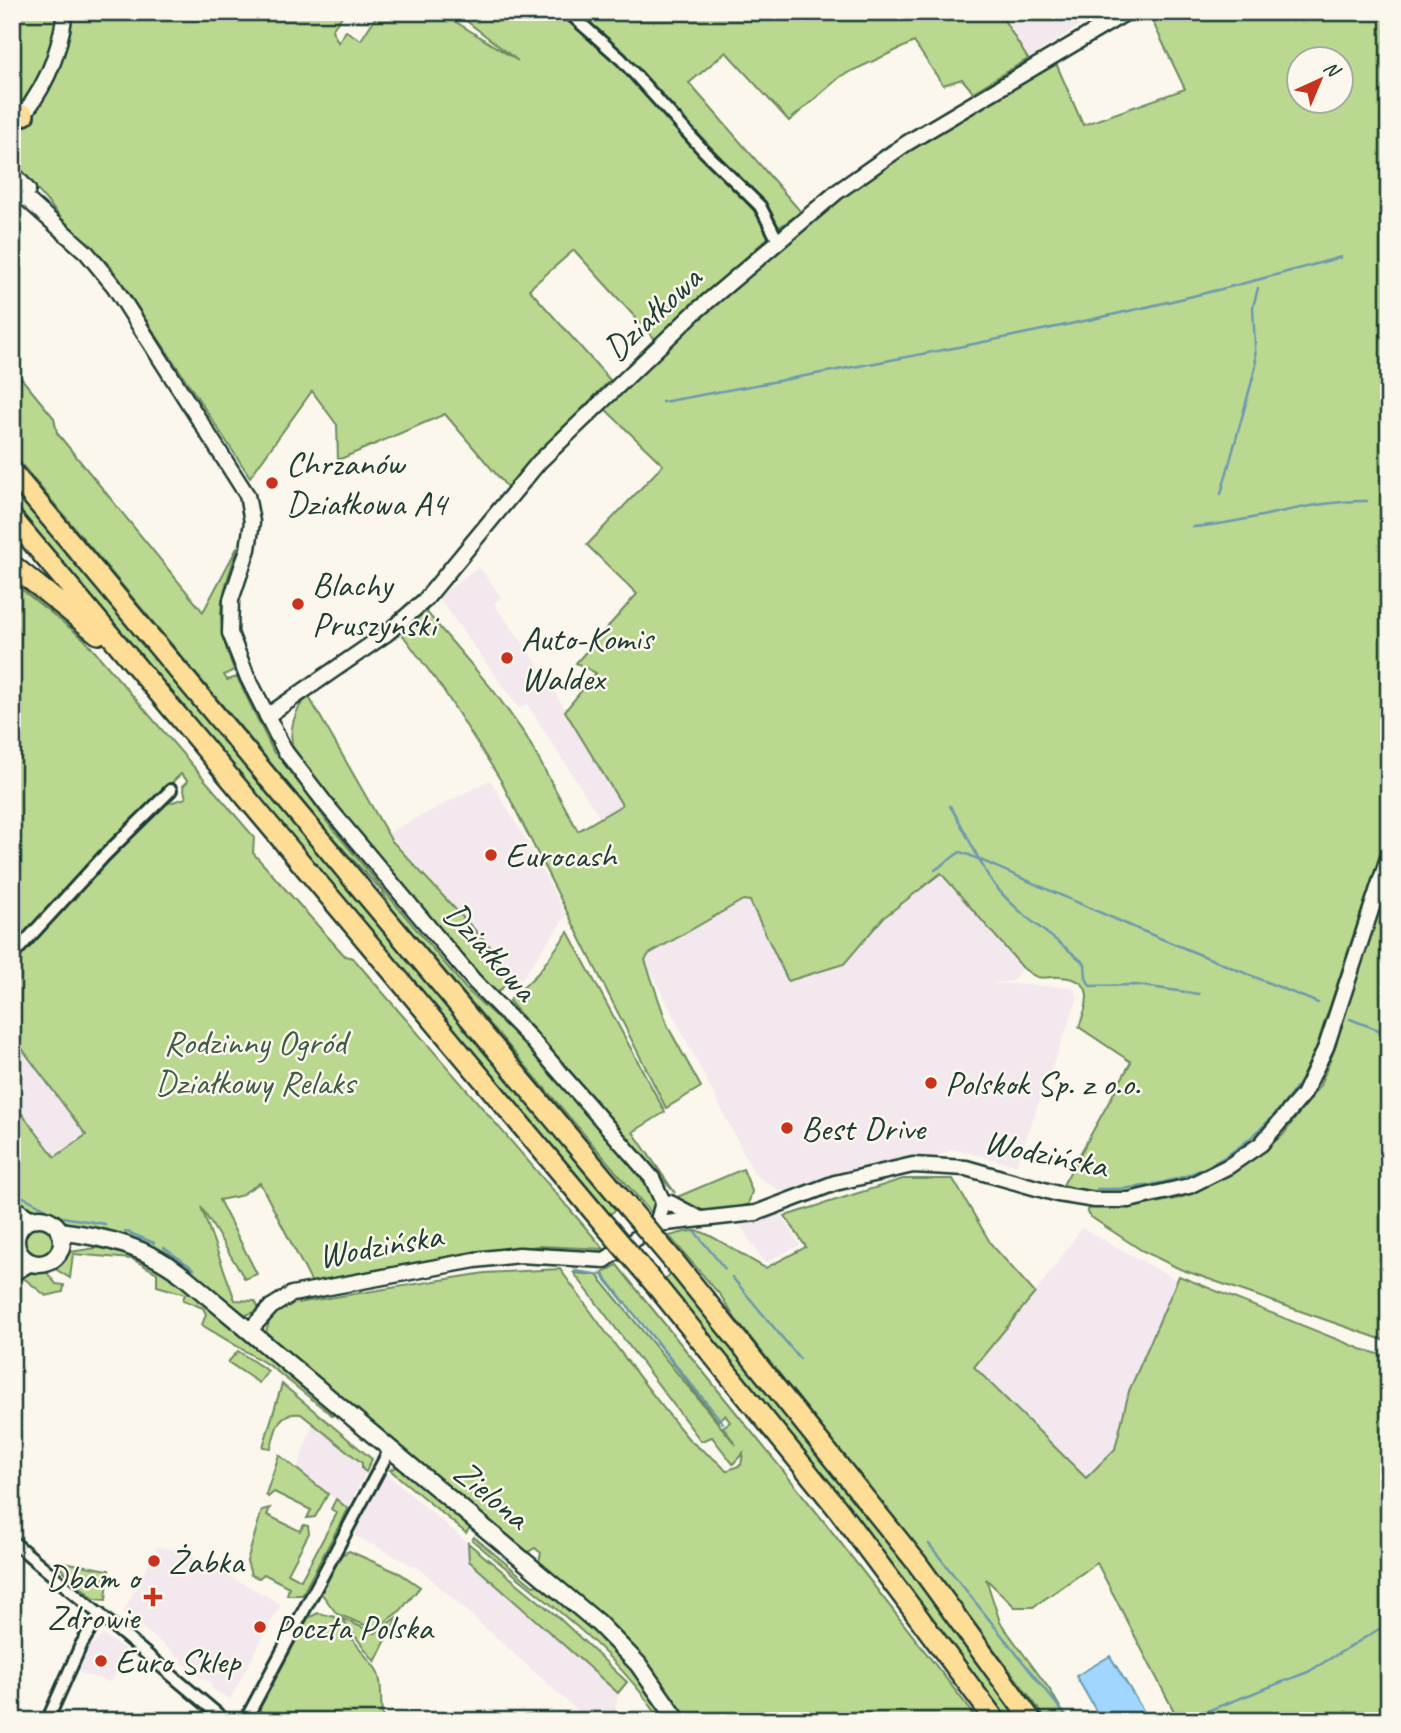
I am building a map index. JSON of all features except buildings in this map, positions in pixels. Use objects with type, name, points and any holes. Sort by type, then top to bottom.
[{"type":"highway","points":[[12,472],[677,1265],[901,1543],[1031,1721]]},
{"type":"highway","points":[[12,518],[654,1283],[837,1508],[996,1721]]},
{"type":"highway","points":[[12,565],[144,674]]},
{"type":"main road","points":[[12,1207],[32,1220],[47,1220],[60,1239]]},
{"type":"main road","points":[[32,1220],[15,1240],[31,1263],[49,1262],[60,1239]]},
{"type":"main road","points":[[60,1239],[99,1238],[131,1245],[163,1261],[249,1331]]},
{"type":"main road","name":"Zielona","points":[[249,1331],[608,1633],[648,1678],[678,1721]]},
{"type":"street","points":[[16,120],[45,83],[60,48],[65,12]]},
{"type":"street","points":[[568,12],[621,58],[704,151],[760,206],[778,241]]},
{"type":"street","name":"Działkowa","points":[[267,716],[375,642],[425,600],[539,462],[694,313],[778,241],[858,177],[907,143],[1127,12]]},
{"type":"street","name":"Działkowa","points":[[12,172],[51,218]]},
{"type":"street","name":"Działkowa","points":[[12,186],[51,218],[87,253],[114,286],[247,495],[252,522],[248,549],[231,600],[230,633],[246,674],[293,762],[494,1004],[530,1038],[642,1166],[659,1187],[663,1202]]},
{"type":"street","points":[[12,956],[103,857],[171,790]]},
{"type":"street","name":"Wodzińska","points":[[249,1331],[271,1307],[292,1294],[475,1260],[519,1255],[605,1259],[657,1224],[756,1213],[835,1183],[912,1165],[967,1168],[1058,1194],[1095,1200],[1146,1197],[1204,1180],[1261,1143],[1294,1108],[1311,1080],[1326,1047],[1389,855]]},
{"type":"street","points":[[657,1224],[663,1202],[704,1220]]},
{"type":"street","points":[[12,1274],[31,1263]]},
{"type":"street","points":[[245,1721],[390,1449]]},
{"type":"street","points":[[12,1541],[226,1721]]},
{"type":"street","points":[[47,1721],[81,1645],[100,1614]]},
{"type":"shaded area","points":[[999,12],[1100,12],[1028,59]]},
{"type":"shaded area","points":[[479,567],[501,597],[494,604],[534,658],[623,805],[600,818],[527,704],[519,708],[438,597]]},
{"type":"shaded area","points":[[490,780],[528,843],[566,916],[521,980],[388,833]]},
{"type":"shaded area","points":[[941,873],[1023,968],[1012,981],[990,983],[1072,987],[1078,997],[1016,1165],[952,1149],[935,1158],[889,1163],[787,1195],[755,1175],[645,960],[649,954],[743,900],[750,901],[787,980],[844,964],[883,918]]},
{"type":"shaded area","points":[[16,1042],[86,1135],[55,1157],[12,1101],[12,1044]]},
{"type":"shaded area","points":[[780,1213],[800,1245],[765,1263],[740,1226]]},
{"type":"shaded area","points":[[1082,1228],[1177,1280],[1129,1391],[1115,1449],[1086,1478],[974,1366],[1035,1293]]},
{"type":"shaded area","points":[[313,1423],[362,1464],[362,1469],[366,1472],[348,1509],[297,1470]]},
{"type":"shaded area","points":[[387,1474],[468,1543],[469,1561],[618,1693],[613,1721],[589,1721],[420,1569],[354,1535],[383,1476]]},
{"type":"shaded area","points":[[157,1547],[176,1550],[200,1560],[281,1604],[230,1699],[211,1688],[212,1684],[181,1663],[182,1659],[123,1613]]},
{"type":"shaded area","name":"Euro Sklep","points":[[103,1635],[124,1649],[128,1658],[110,1682],[80,1673],[78,1667],[87,1649]]},
{"type":"green space","points":[[12,12],[61,12],[55,39],[41,74],[21,108],[12,110]]},
{"type":"green space","points":[[74,12],[345,12],[332,30],[338,42],[346,31],[361,40],[379,12],[440,12],[518,61],[455,12],[565,12],[650,92],[773,233],[655,339],[574,250],[529,289],[610,380],[507,487],[445,414],[338,460],[337,425],[312,391],[250,477],[111,267],[61,218],[12,160],[16,138],[56,76],[66,50]]},
{"type":"green space","points":[[576,12],[999,12],[1028,59],[973,92],[962,79],[943,85],[914,42],[841,76],[789,121],[726,52],[689,83],[801,212],[778,228],[707,143]]},
{"type":"green space","points":[[1148,12],[1389,12],[1389,828],[1306,1078],[1258,1140],[1225,1163],[1172,1187],[1147,1192],[1098,1195],[1063,1185],[1131,1062],[1079,1027],[1087,1001],[1085,987],[1080,982],[1060,977],[1037,977],[1023,968],[941,873],[883,918],[844,964],[788,981],[750,901],[743,900],[649,954],[645,960],[668,1027],[701,1087],[666,1108],[500,779],[444,691],[399,630],[424,609],[493,690],[526,736],[578,831],[622,805],[565,711],[596,673],[576,663],[637,594],[587,545],[663,465],[602,406],[692,323],[872,172],[1055,61],[1083,125],[1185,89]]},
{"type":"green space","points":[[12,367],[54,418],[57,433],[203,612],[238,546],[221,608],[223,635],[234,670],[224,675],[227,680],[237,677],[274,753],[280,754],[327,822],[466,989],[521,1040],[651,1187],[656,1203],[652,1214],[392,909],[382,891],[334,839],[12,453]]},
{"type":"green space","points":[[12,480],[621,1206],[606,1217],[12,507]]},
{"type":"green space","name":"Rodzinny Ogród Działkowy Relaks","points":[[12,582],[84,639],[254,837],[253,853],[345,956],[353,958],[604,1249],[538,1246],[424,1261],[312,1283],[260,1183],[239,1196],[219,1200],[257,1274],[245,1279],[201,1207],[235,1300],[255,1301],[260,1310],[246,1315],[172,1259],[67,1228],[50,1215],[32,1213],[12,1202],[12,1101],[55,1157],[86,1135],[17,1042],[12,1044],[12,966],[149,818],[166,804],[186,798],[183,786],[188,781],[181,774],[134,818],[12,950]]},
{"type":"green space","points":[[309,697],[391,840],[496,953],[513,977],[498,992],[492,992],[307,773],[294,750],[291,736],[296,713]]},
{"type":"green space","points":[[1389,873],[1389,1342],[1180,1269],[1141,1250],[1091,1217],[1087,1211],[1095,1205],[1136,1207],[1180,1198],[1232,1174],[1283,1135],[1320,1085],[1334,1051]]},
{"type":"green space","points":[[568,932],[665,1112],[633,1132],[675,1193],[509,1001],[538,973]]},
{"type":"green space","points":[[743,1169],[752,1191],[748,1205],[710,1211],[694,1208],[677,1197]]},
{"type":"green space","points":[[903,1179],[953,1179],[991,1244],[1035,1293],[974,1367],[1086,1478],[1115,1449],[1129,1391],[1179,1276],[1361,1349],[1389,1357],[1389,1721],[1179,1721],[1097,1563],[1033,1607],[1015,1607],[986,1579],[1000,1622],[1050,1690],[1068,1721],[1048,1721],[923,1555],[735,1318],[721,1296],[669,1236],[690,1231],[702,1232],[766,1268],[806,1247],[785,1216]]},
{"type":"green space","points":[[39,1226],[50,1230],[54,1241],[50,1252],[39,1256],[28,1252],[24,1241],[28,1230]]},
{"type":"green space","points":[[103,1247],[125,1251],[168,1271],[337,1412],[333,1416],[270,1366],[202,1325],[206,1314],[203,1308],[183,1300],[185,1294],[157,1286],[157,1273],[132,1259],[73,1254],[70,1278],[57,1270],[57,1264],[70,1252]]},
{"type":"green space","points":[[617,1265],[826,1524],[979,1721],[686,1721],[538,1566],[541,1553],[535,1548],[528,1552],[482,1514],[479,1516],[357,1415],[266,1332],[272,1313],[297,1300],[298,1303],[485,1273],[560,1269],[687,1437],[726,1471],[741,1465],[743,1453],[733,1464],[712,1437],[701,1441],[574,1273],[597,1275],[736,1445],[723,1427],[730,1422],[725,1415],[718,1421],[602,1273]]},
{"type":"green space","points":[[45,1270],[56,1284],[64,1285],[63,1292],[46,1296],[21,1276],[26,1271]]},
{"type":"green space","points":[[675,1271],[852,1492],[1024,1721],[1003,1721],[661,1282]]},
{"type":"green space","points":[[238,1351],[268,1371],[259,1383],[228,1362]]},
{"type":"green space","points":[[282,1384],[372,1459],[366,1472],[362,1469],[362,1463],[301,1414],[282,1418],[276,1428],[271,1448],[263,1447]]},
{"type":"green space","points":[[279,1455],[328,1494],[315,1517],[307,1518],[311,1510],[274,1492],[268,1497],[266,1494]]},
{"type":"green space","points":[[401,1468],[471,1526],[466,1533],[390,1470]]},
{"type":"green space","points":[[336,1499],[348,1509],[302,1595],[287,1595],[289,1587],[264,1574],[259,1578],[251,1575],[247,1561],[262,1510],[270,1508],[267,1515],[300,1531],[304,1525],[308,1526],[309,1533],[288,1573],[301,1580],[337,1513],[331,1509]]},
{"type":"green space","points":[[474,1537],[533,1586],[542,1584],[627,1661],[671,1721],[661,1721],[621,1670],[598,1646],[472,1540]]},
{"type":"green space","points":[[468,1543],[558,1617],[627,1682],[618,1693],[469,1561]]},
{"type":"green space","points":[[349,1551],[401,1574],[420,1587],[401,1610],[375,1629],[337,1614],[321,1593],[339,1556]]},
{"type":"green space","points":[[57,1561],[109,1570],[106,1600],[94,1599],[56,1564]]},
{"type":"green space","points":[[318,1613],[335,1617],[376,1669],[380,1681],[383,1718],[387,1721],[270,1721],[259,1709],[308,1618]]},
{"type":"green space","points":[[398,1616],[375,1662],[341,1618],[375,1633]]},
{"type":"water","points":[[1110,1656],[1144,1712],[1128,1721],[1102,1721],[1076,1676]]},
{"type":"waterway","points":[[974,94],[1026,64]]},
{"type":"waterway","points":[[900,139],[954,106]]},
{"type":"waterway","points":[[837,183],[890,144]]},
{"type":"waterway","points":[[818,198],[826,192]]},
{"type":"waterway","points":[[778,231],[806,209]]},
{"type":"waterway","points":[[662,402],[918,355],[1088,320],[1173,301],[1341,257]]},
{"type":"waterway","points":[[1221,494],[1256,366],[1253,307],[1258,288]]},
{"type":"waterway","points":[[1193,527],[1324,504],[1367,501]]},
{"type":"waterway","points":[[950,806],[998,889],[1021,912],[1085,964],[1086,978],[1090,986],[1136,985],[1199,994]]},
{"type":"waterway","points":[[935,870],[960,852],[969,855],[1140,930],[1318,1003]]},
{"type":"waterway","points":[[1350,1019],[1389,1034]]},
{"type":"waterway","points":[[1097,1189],[1159,1183],[1213,1164],[1260,1130],[1300,1082]]},
{"type":"waterway","points":[[12,1191],[62,1217],[105,1224]]},
{"type":"waterway","points":[[125,1231],[154,1243]]},
{"type":"waterway","points":[[695,1232],[725,1269]]},
{"type":"waterway","points":[[164,1248],[194,1269]]},
{"type":"waterway","points":[[575,1271],[602,1275],[723,1423]]},
{"type":"waterway","points":[[732,1277],[800,1359]]},
{"type":"waterway","points":[[929,1544],[1070,1721]]},
{"type":"waterway","points":[[1181,1721],[1308,1672],[1389,1623]]},
{"type":"place","name":"Chrzanów Działkowa A4","points":[[272,483]]},
{"type":"place","name":"Blachy Pruszyński","points":[[298,604]]},
{"type":"place","name":"Auto-Komis Waldex","points":[[507,658]]},
{"type":"place","name":"Eurocash","points":[[491,855]]},
{"type":"place","name":"Polskok Sp. z o.o.","points":[[931,1083]]},
{"type":"place","name":"Best Drive","points":[[787,1128]]},
{"type":"place","name":"Żabka","points":[[154,1561]]},
{"type":"place","name":"Dbam o Zdrowie","points":[[153,1597]]},
{"type":"place","name":"Poczta Polska","points":[[260,1627]]},
{"type":"place","name":"Euro Sklep","points":[[101,1661]]}]
